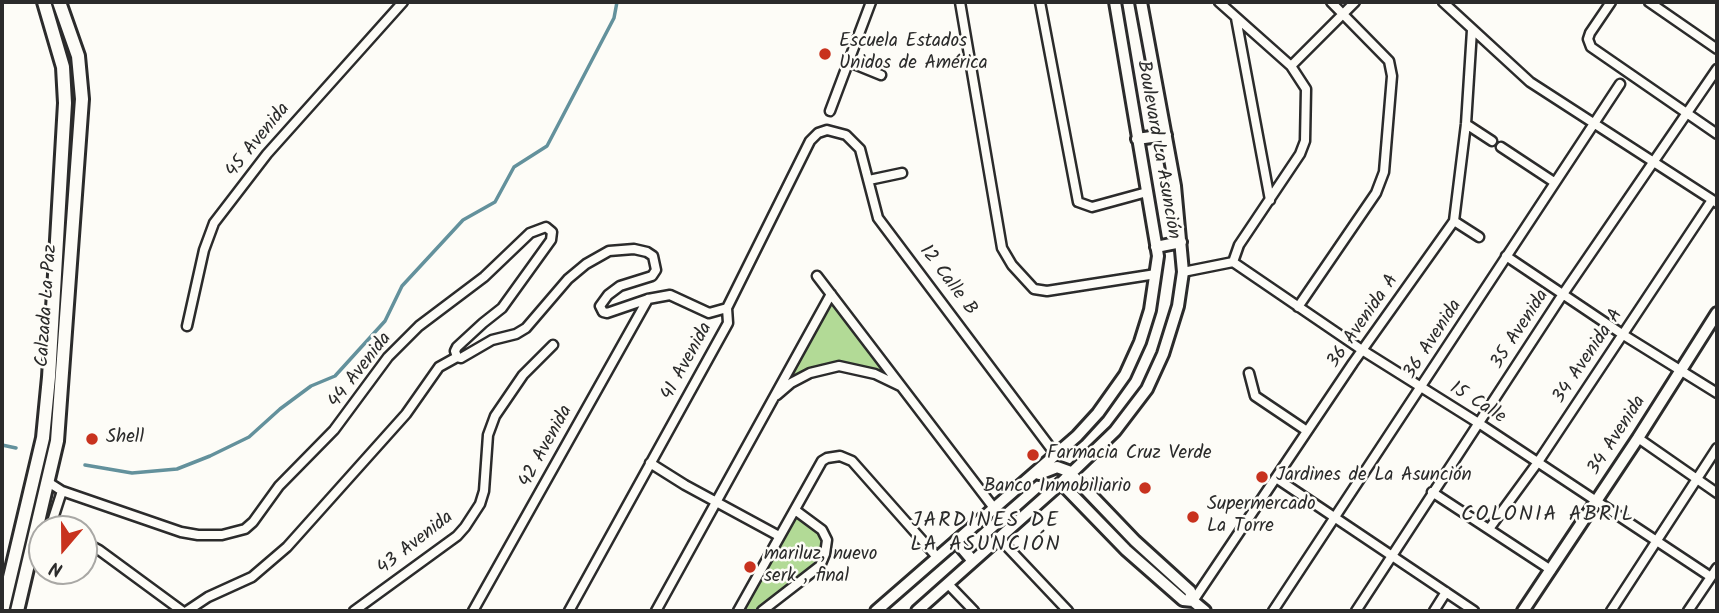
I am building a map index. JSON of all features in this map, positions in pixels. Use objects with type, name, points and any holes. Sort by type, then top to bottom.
[{"type":"main road","name":"Calzada La Paz","points":[[2,611],[43,438],[49,377],[65,103],[63,67],[44,2]]},
{"type":"main road","name":"Calzada La Paz","points":[[17,611],[57,441],[82,99],[78,56],[59,2]]},
{"type":"main road","name":"Boulevard La Asunción","points":[[876,611],[1028,480],[1098,413],[1125,375],[1140,342],[1150,310],[1158,256],[1115,2]]},
{"type":"main road","name":"Boulevard La Asunción","points":[[917,611],[1071,474],[1115,431],[1147,389],[1163,354],[1174,320],[1183,272],[1166,135],[1141,2]]},
{"type":"main road","points":[[1137,139],[1166,135]]},
{"type":"main road","points":[[1156,247],[1181,242]]},
{"type":"main road","name":"34 Avenida","points":[[1523,611],[1717,313]]},
{"type":"main road","points":[[1028,480],[1055,468],[1063,468],[1135,541],[1190,591],[1193,601],[1205,611]]},
{"type":"main road","points":[[1061,483],[1126,550],[1183,600],[1193,601]]},
{"type":"main road","points":[[956,541],[973,561]]},
{"type":"street","name":"45 Avenida","points":[[187,326],[204,250],[214,223],[267,154],[403,2]]},
{"type":"street","points":[[830,111],[871,2]]},
{"type":"street","points":[[961,2],[1002,248],[1012,265],[1034,289],[1047,291],[1156,274]]},
{"type":"street","points":[[1040,2],[1078,202],[1092,207],[1147,192]]},
{"type":"street","points":[[1183,272],[1233,262],[1239,245],[1294,164],[1304,141],[1306,89],[1298,73],[1219,2]]},
{"type":"street","points":[[1298,307],[1376,193],[1384,172],[1391,68],[1389,61],[1331,2]]},
{"type":"street","points":[[1291,66],[1355,2]]},
{"type":"street","points":[[1443,2],[1530,82],[1715,202]]},
{"type":"street","points":[[1611,2],[1590,33],[1588,40],[1591,47],[1717,134]]},
{"type":"street","points":[[1649,2],[1717,49]]},
{"type":"street","points":[[1236,18],[1270,200]]},
{"type":"street","name":"36 Avenida A","points":[[1193,601],[1362,350],[1454,221],[1466,124],[1472,30]]},
{"type":"street","points":[[849,62],[881,75]]},
{"type":"street","name":"35 Avenida","points":[[1356,611],[1563,294],[1717,69]]},
{"type":"street","name":"36 Avenida","points":[[1273,611],[1620,84]]},
{"type":"street","points":[[1466,124],[1492,141]]},
{"type":"street","name":"12 Calle B","points":[[827,130],[846,135],[854,141],[863,156],[878,218],[1056,455]]},
{"type":"street","name":"41 Avenida","points":[[569,611],[728,323],[727,308],[810,141],[818,133],[827,130]]},
{"type":"street","points":[[1501,147],[1555,182]]},
{"type":"street","points":[[869,180],[902,173]]},
{"type":"street","name":"34 Avenida A","points":[[1489,529],[1538,462],[1622,334],[1715,202]]},
{"type":"street","points":[[1454,221],[1479,237]]},
{"type":"street","name":"44 Avenida","points":[[48,482],[62,491],[181,532],[222,535],[244,528],[253,522],[279,486],[334,430],[388,357],[419,326],[484,277],[530,233],[546,227],[552,232],[551,240],[502,309],[457,347],[457,357]]},
{"type":"street","name":"44 Avenida","points":[[184,611],[252,577],[288,547],[406,414],[439,367],[492,340],[516,334],[526,328],[568,279],[586,264],[609,251],[634,249],[648,252],[653,256],[656,270],[652,276],[620,286],[608,295],[600,309],[607,313],[648,299]]},
{"type":"street","points":[[1506,256],[1622,334],[1717,393]]},
{"type":"street","name":"15 Calle","points":[[1233,262],[1362,350],[1480,424],[1711,577]]},
{"type":"street","points":[[817,276],[994,508]]},
{"type":"street","points":[[656,611],[831,294]]},
{"type":"street","points":[[648,299],[670,295],[709,313],[727,308]]},
{"type":"street","name":"42 Avenida","points":[[473,611],[648,299]]},
{"type":"street","name":"43 Avenida","points":[[354,611],[457,536],[465,527],[484,491],[488,435],[495,416],[523,375],[553,345]]},
{"type":"street","points":[[774,397],[791,383],[810,373],[839,366],[875,374],[902,388]]},
{"type":"street","points":[[1249,373],[1255,396],[1307,431]]},
{"type":"street","points":[[1638,438],[1717,493]]},
{"type":"street","points":[[1611,611],[1717,448]]},
{"type":"street","points":[[738,611],[822,461],[834,456],[847,457],[857,465],[937,557]]},
{"type":"street","points":[[650,463],[779,536]]},
{"type":"street","points":[[1276,478],[1474,611]]},
{"type":"street","points":[[57,515],[62,491]]},
{"type":"street","points":[[1432,492],[1552,570]]},
{"type":"street","points":[[762,611],[820,566],[825,554],[827,540],[822,530],[795,510]]},
{"type":"street","points":[[999,538],[1068,611]]},
{"type":"street","points":[[98,549],[184,611]]},
{"type":"street","points":[[1689,611],[1717,568]]},
{"type":"street","points":[[948,584],[974,611]]},
{"type":"street","points":[[1434,611],[1446,593]]},
{"type":"green space","points":[[831,301],[890,379],[875,369],[839,362],[811,368],[785,382]]},
{"type":"green space","points":[[795,514],[820,533],[824,541],[818,564],[756,611],[741,611]]},
{"type":"waterway","points":[[85,465],[132,473],[177,469],[249,437],[311,386],[335,376],[385,321],[402,286],[463,220],[495,202],[514,167],[547,146],[614,18],[617,2]]},
{"type":"waterway","points":[[2,445],[16,448]]},
{"type":"place","name":"Escuela Estados Unidos de América","points":[[825,54]]},
{"type":"place","name":"Shell","points":[[92,439]]},
{"type":"place","name":"Farmacia Cruz Verde","points":[[1033,455]]},
{"type":"place","name":"Jardines de La Asunción","points":[[1262,477]]},
{"type":"place","name":"Banco Inmobiliario","points":[[1145,488]]},
{"type":"place","name":"Supermercado La Torre","points":[[1193,517]]},
{"type":"place","name":"mariluz, nuevo serk , final","points":[[750,567]]},
{"type":"district","name":"COLONIA ABRIL","points":[[1548,516]]},
{"type":"district","name":"JARDINES DE LA ASUNCIÓN","points":[[986,534]]}]
